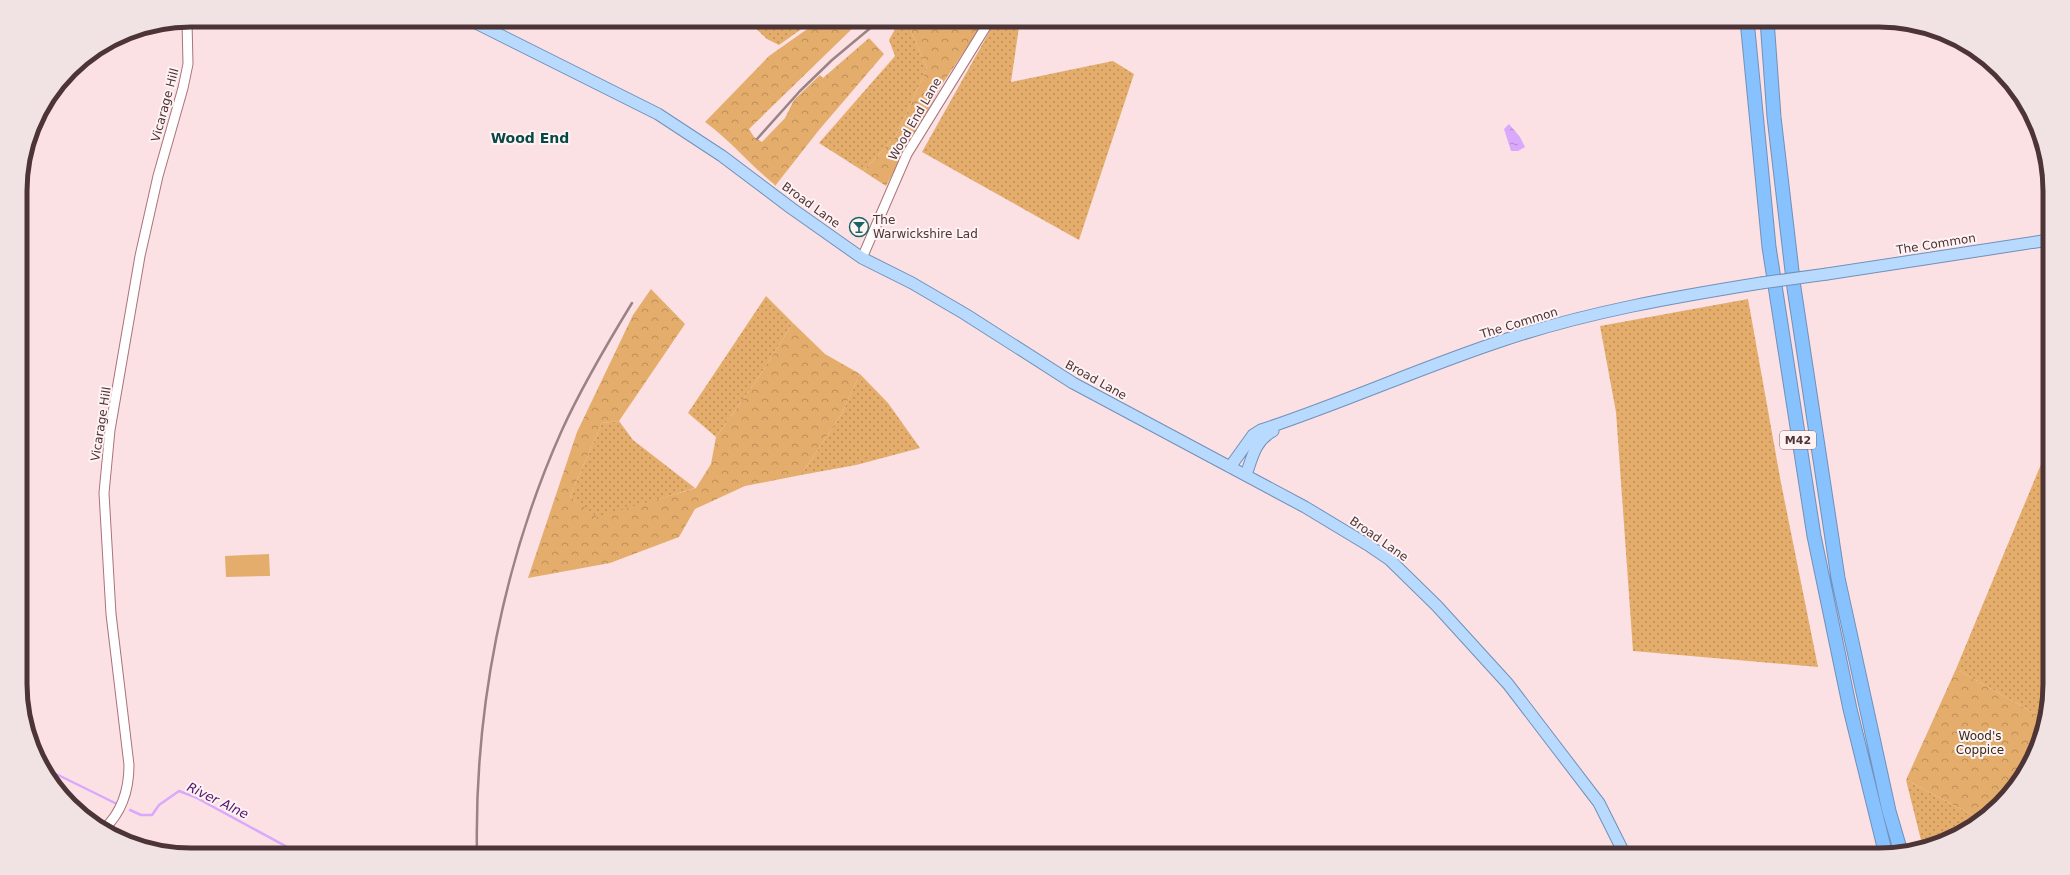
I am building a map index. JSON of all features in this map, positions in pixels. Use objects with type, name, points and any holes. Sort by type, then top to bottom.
[{"type":"highway","name":"M42","points":[[1748,27],[1769,247],[1800,454],[1831,625],[1884,848]]},
{"type":"highway","name":"M42","points":[[1768,27],[1774,117],[1794,288],[1834,551],[1889,811],[1900,847]]},
{"type":"main road","name":"Broad Lane","points":[[484,27],[672,122],[722,156],[862,258],[912,283],[965,314],[1073,383],[1230,467],[1368,545],[1390,560],[1412,580],[1508,684],[1599,803],[1622,848]]},
{"type":"main road","name":"The Common","points":[[1230,467],[1253,435],[1261,430],[1294,419],[1429,366],[1541,329],[1641,304],[1761,283],[2043,241]]},
{"type":"main road","name":"The Common","points":[[1246,476],[1256,445],[1265,435],[1294,419]]},
{"type":"street","name":"Vicarage Hill","points":[[107,825],[118,812],[125,796],[129,780],[129,765],[111,614],[104,514],[104,493],[110,430],[140,256],[158,176],[183,88],[188,64],[187,27]]},
{"type":"street","name":"Wood End Lane","points":[[862,258],[907,154],[986,27]]},
{"type":"green space","points":[[754,27],[804,27],[779,45],[767,39]]},
{"type":"green space","points":[[810,27],[854,27],[749,129],[754,137],[762,142],[785,118],[794,100],[820,75],[823,78],[869,38],[884,54],[819,130],[775,186],[723,136],[705,122],[769,56]]},
{"type":"green space","points":[[896,27],[909,27],[927,68],[896,136],[863,171],[819,143],[895,56],[889,40]]},
{"type":"green space","points":[[909,27],[980,27],[941,86],[886,186],[863,171],[896,136],[927,68]]},
{"type":"green space","points":[[992,27],[1019,27],[1011,82],[1113,61],[1134,74],[1079,240],[922,152]]},
{"type":"green space","points":[[651,289],[685,324],[619,421],[602,423],[570,496],[597,517],[696,488],[711,464],[716,437],[755,383],[793,323],[825,354],[860,374],[841,415],[801,475],[745,486],[695,509],[679,537],[610,563],[528,578],[577,432],[633,315]]},
{"type":"green space","points":[[766,296],[793,323],[755,383],[716,437],[688,413]]},
{"type":"green space","points":[[1748,299],[1781,483],[1818,667],[1633,651],[1616,412],[1600,326]]},
{"type":"green space","points":[[860,374],[888,403],[920,448],[856,465],[801,475],[841,415]]},
{"type":"green space","points":[[619,421],[633,440],[695,488],[597,518],[570,496],[602,423]]},
{"type":"green space","points":[[2043,459],[2043,695],[2040,716],[1956,669]]},
{"type":"green space","points":[[269,554],[270,576],[226,577],[225,556]]},
{"type":"green space","name":"Wood's Coppice","points":[[1956,669],[2040,716],[2031,747],[2021,766],[2009,784],[1995,800],[1975,816],[1906,780]]},
{"type":"green space","points":[[1906,780],[1975,816],[1942,836],[1921,842]]},
{"type":"water","points":[[1509,124],[1520,137],[1525,147],[1518,151],[1511,151],[1504,129]]},
{"type":"waterway","name":"River Alne","points":[[53,773],[117,804]]},
{"type":"waterway","name":"River Alne","points":[[130,810],[141,815],[152,815],[159,805],[179,791],[195,797],[289,848]]},
{"type":"railway","points":[[757,139],[800,91],[832,60],[872,27]]},
{"type":"railway","points":[[477,848],[477,801],[487,692],[496,638],[508,585],[523,532],[541,480],[562,430],[586,381],[632,303]]},
{"type":"place","name":"The Warwickshire Lad","points":[[859,227]]},
{"type":"district","name":"Wood End","points":[[530,138]]}]
